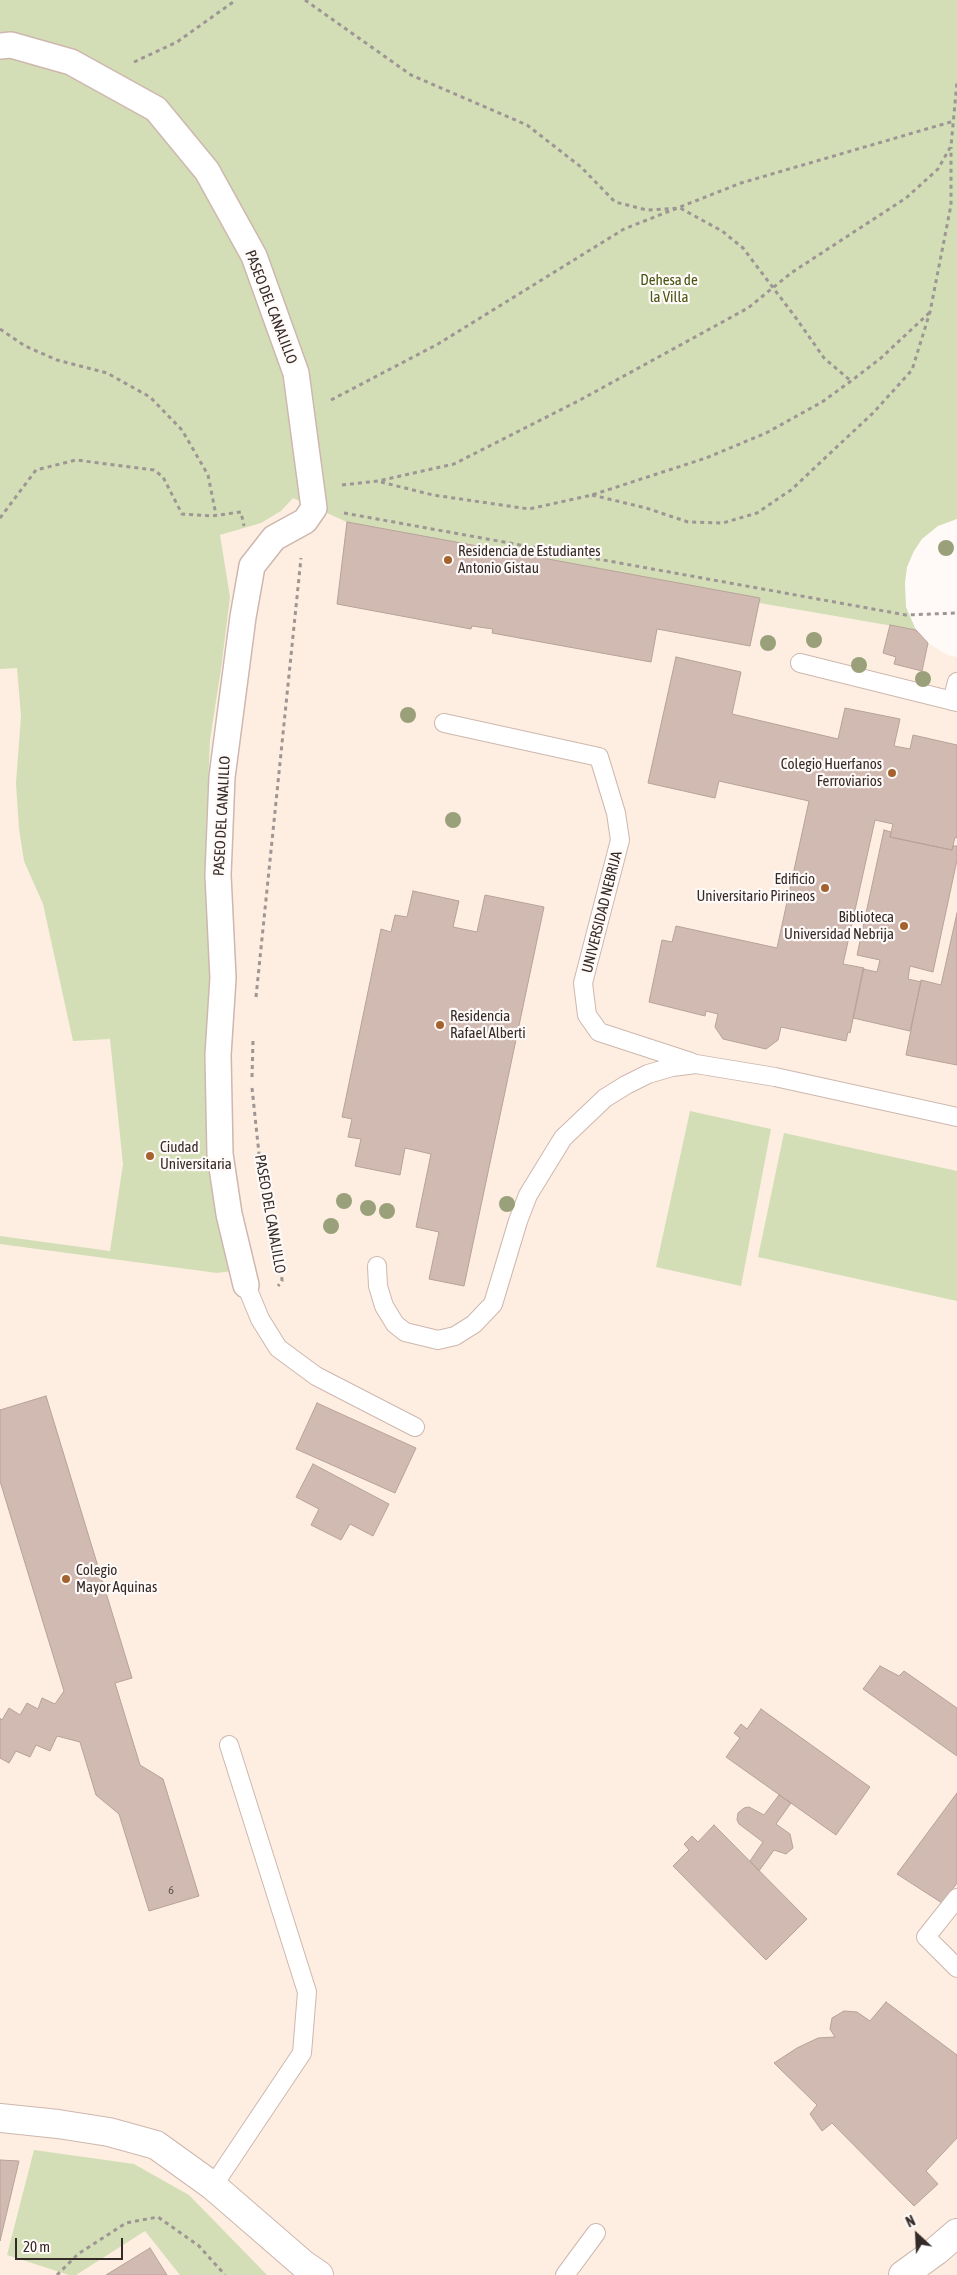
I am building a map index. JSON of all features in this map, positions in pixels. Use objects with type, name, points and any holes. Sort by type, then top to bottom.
[{"type":"street","name":"PASEO DEL CANALILLO","points":[[0,46],[11,46],[71,62],[156,109],[207,171],[254,256],[296,373],[302,414],[310,505],[274,538],[252,566],[243,617],[222,777],[218,874],[223,978],[218,1055],[220,1154],[229,1214],[246,1286]]},
{"type":"street","points":[[0,2118],[109,2132],[156,2145],[213,2186],[303,2264],[319,2275]]},
{"type":"street","points":[[903,2275],[957,2233]]},
{"type":"lane","points":[[800,663],[954,701],[957,682]]},
{"type":"lane","name":"UNIVERSIDAD NEBRIJA","points":[[444,723],[599,757],[616,814],[620,840],[583,983],[587,1016],[599,1032],[696,1064],[775,1077],[957,1117]]},
{"type":"lane","name":"UNIVERSIDAD NEBRIJA","points":[[378,1266],[378,1286],[384,1306],[395,1324],[405,1332],[438,1340],[456,1336],[474,1324],[493,1304],[518,1221],[528,1195],[563,1138],[605,1098],[626,1085],[648,1074],[672,1067],[696,1064]]},
{"type":"lane","points":[[246,1286],[260,1319],[278,1348],[316,1376],[415,1427]]},
{"type":"lane","points":[[213,2186],[302,2053],[307,1992],[229,1745]]},
{"type":"lane","points":[[957,1898],[926,1937],[957,1968]]},
{"type":"lane","points":[[565,2275],[596,2233]]},
{"type":"path","points":[[126,62],[135,62],[177,42],[236,0]]},
{"type":"path","points":[[306,0],[411,75],[527,125],[581,167],[616,202],[646,210],[680,208],[722,231],[743,248],[824,358],[851,380]]},
{"type":"path","points":[[592,495],[646,508],[688,522],[723,523],[758,513],[791,490],[874,412],[912,370],[930,312],[952,206],[952,146],[957,82]]},
{"type":"path","points":[[302,414],[345,394],[438,344],[624,230],[741,183],[954,121]]},
{"type":"path","points":[[310,505],[378,481],[454,464],[694,339],[748,308],[790,273],[906,198],[938,169],[952,146]]},
{"type":"path","points":[[378,481],[433,495],[529,509],[592,495],[706,458],[766,433],[822,402],[881,358],[930,312]]},
{"type":"path","points":[[0,329],[25,346],[57,360],[107,373],[150,397],[182,430],[208,475],[216,515],[182,514],[163,477],[154,470],[76,460],[36,470],[0,518]]},
{"type":"path","points":[[310,505],[906,615],[957,613]]},
{"type":"path","points":[[255,1003],[310,505]]},
{"type":"path","name":"PASEO DEL CANALILLO","points":[[246,1286],[259,1293],[272,1294],[282,1281],[264,1201],[252,1085],[253,1038]]},
{"type":"path","points":[[57,2275],[78,2254],[126,2223],[158,2217],[199,2246],[225,2275]]},
{"type":"shaded area","name":"Ciudad Universitaria","points":[[0,67],[760,598],[759,603],[916,630],[928,643],[947,655],[957,657],[957,2275],[0,2275]]},
{"type":"green space","name":"Dehesa de la Villa","points":[[0,0],[957,0],[957,519],[938,526],[922,539],[907,567],[905,583],[906,607],[916,630],[759,603],[760,598],[347,522],[293,498],[281,511],[261,523],[220,535],[230,597],[210,740],[206,831],[232,1271],[217,1273],[0,1244],[0,1236],[110,1251],[123,1164],[110,1039],[73,1041],[43,904],[24,861],[19,829],[16,783],[21,716],[17,668],[0,669]]},
{"type":"green space","points":[[690,1111],[771,1129],[741,1286],[656,1267]]},
{"type":"green space","points":[[784,1133],[957,1171],[957,1301],[758,1257]]},
{"type":"green space","points":[[34,2150],[134,2164],[189,2195],[267,2275],[180,2275],[145,2231],[76,2275],[69,2275],[7,2255]]},
{"type":"building","name":"Residencia de Estudiantes Antonio Gistau","points":[[347,522],[760,598],[750,646],[657,629],[651,662],[492,633],[493,629],[472,626],[471,629],[337,604]]},
{"type":"building","points":[[890,625],[916,630],[928,643],[922,671],[894,664],[896,657],[883,653]]},
{"type":"building","name":"Edificio Universitario Pirineos","points":[[676,657],[741,672],[732,714],[838,739],[845,708],[900,719],[894,746],[910,749],[913,735],[957,745],[957,838],[955,837],[952,850],[890,837],[893,824],[875,820],[843,964],[864,968],[850,1033],[848,1032],[846,1041],[781,1027],[778,1040],[766,1049],[723,1039],[715,1027],[718,1014],[706,1011],[705,1016],[649,1002],[662,940],[672,942],[676,926],[777,948],[809,801],[719,781],[715,798],[648,783]]},
{"type":"building","points":[[884,830],[891,832],[890,837],[952,850],[953,846],[957,846],[957,860],[933,972],[910,966],[908,979],[921,982],[910,1031],[853,1018],[863,969],[877,972],[880,960],[857,955]]},
{"type":"building","name":"Residencia Rafael Alberti","points":[[413,891],[459,901],[453,927],[477,932],[485,895],[544,907],[464,1286],[429,1279],[439,1232],[416,1227],[431,1154],[405,1148],[400,1175],[355,1166],[361,1139],[348,1137],[352,1119],[342,1117],[381,929],[391,932],[395,915],[407,917]]},
{"type":"building","points":[[957,913],[957,1065],[906,1055],[921,980],[941,985]]},
{"type":"building","name":"Colegio Mayor Aquinas","points":[[46,1396],[132,1678],[115,1683],[140,1765],[163,1779],[199,1896],[149,1911],[119,1814],[96,1795],[80,1742],[57,1736],[50,1751],[36,1745],[30,1757],[16,1751],[9,1763],[0,1758],[0,1718],[2,1720],[9,1708],[20,1715],[27,1703],[38,1709],[42,1698],[55,1704],[64,1691],[0,1481],[0,1410]]},
{"type":"building","points":[[317,1403],[416,1448],[395,1493],[296,1449]]},
{"type":"building","points":[[313,1464],[389,1504],[373,1536],[350,1524],[341,1540],[311,1525],[319,1509],[296,1497]]},
{"type":"building","points":[[880,1666],[899,1676],[904,1671],[957,1708],[957,1756],[863,1689]]},
{"type":"building","points":[[761,1709],[870,1787],[836,1835],[726,1757],[740,1738],[734,1733],[741,1724],[747,1729]]},
{"type":"building","points":[[957,1793],[957,1883],[942,1903],[897,1874]]},
{"type":"building","points":[[779,1795],[791,1803],[776,1824],[790,1834],[793,1848],[786,1854],[774,1850],[759,1871],[750,1861],[763,1842],[739,1824],[737,1820],[738,1813],[744,1808],[749,1807],[764,1815]]},
{"type":"building","points":[[714,1825],[807,1919],[766,1960],[673,1866],[689,1850],[684,1844],[692,1836],[698,1842]]},
{"type":"building","points":[[886,2002],[957,2055],[957,2138],[926,2171],[938,2184],[914,2206],[832,2123],[822,2131],[810,2114],[817,2105],[774,2063],[797,2048],[818,2038],[835,2037],[830,2029],[832,2018],[844,2011],[857,2012],[870,2021]]},
{"type":"building","points":[[0,2160],[19,2161],[0,2241]]},
{"type":"building","points":[[150,2248],[167,2275],[106,2275]]},
{"type":"place","name":"Residencia de Estudiantes Antonio Gistau","points":[[448,560]]},
{"type":"place","name":"Colegio Huerfanos Ferroviarios","points":[[892,773]]},
{"type":"place","name":"Edificio Universitario Pirineos","points":[[825,888]]},
{"type":"place","name":"Biblioteca Universidad Nebrija","points":[[904,926]]},
{"type":"place","name":"Residencia Rafael Alberti","points":[[440,1025]]},
{"type":"place","name":"Ciudad Universitaria","points":[[150,1156]]},
{"type":"place","name":"Colegio Mayor Aquinas","points":[[66,1579]]}]
